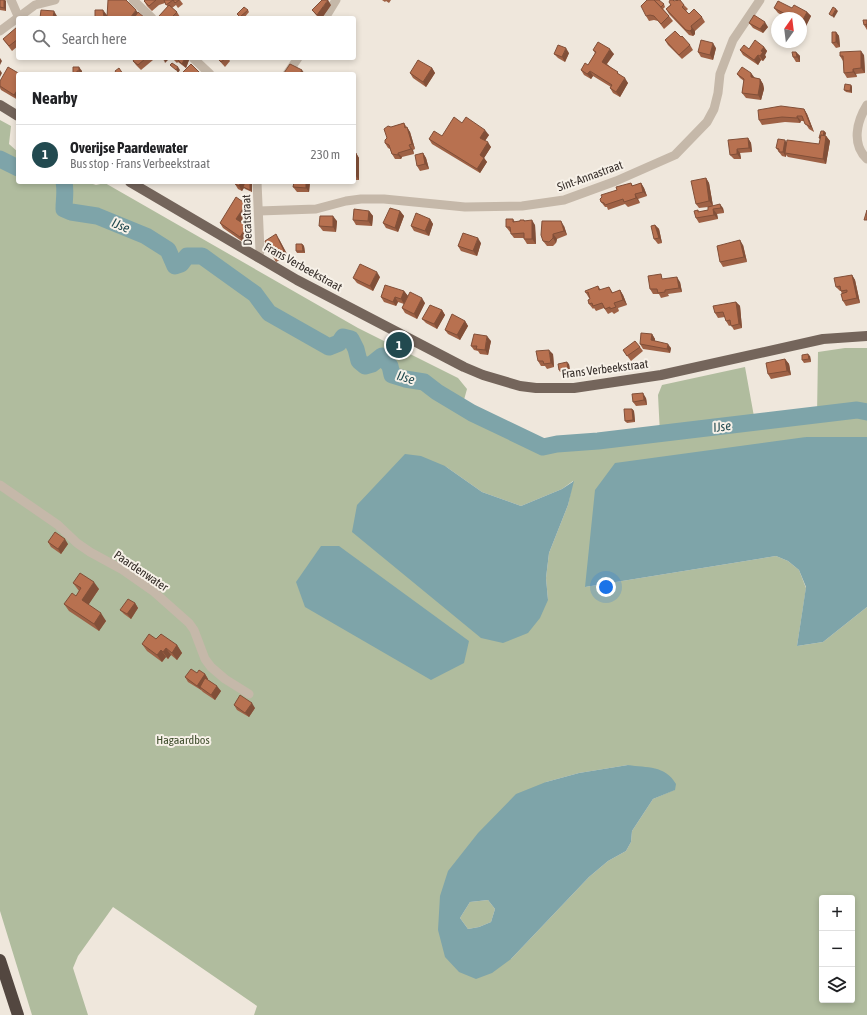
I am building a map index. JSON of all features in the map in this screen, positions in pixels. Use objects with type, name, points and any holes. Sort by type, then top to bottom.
[{"type":"highway","points":[[0,960],[18,1015]]},
{"type":"main road","points":[[0,105],[16,115]]},
{"type":"main road","name":"Frans Verbeekstraat","points":[[133,184],[297,280],[464,367],[503,381],[536,388],[574,388],[660,375],[823,339],[867,336]]},
{"type":"street","points":[[11,0],[18,16],[35,5],[55,0]]},
{"type":"street","points":[[133,0],[150,16]]},
{"type":"street","points":[[325,16],[336,0]]},
{"type":"street","name":"Sint-Annastraat","points":[[259,211],[316,209],[346,201],[361,199],[384,199],[465,207],[522,206],[564,200],[622,178],[675,155],[707,122],[714,109],[718,93],[720,74],[729,47],[760,0]]},
{"type":"street","points":[[0,31],[16,18]]},
{"type":"street","points":[[196,60],[208,72]]},
{"type":"street","points":[[288,72],[297,60]]},
{"type":"street","points":[[867,105],[858,124],[857,134],[858,144],[867,159]]},
{"type":"street","name":"Decatstraat","points":[[257,184],[260,250],[258,258]]},
{"type":"street","name":"Paardenwater","points":[[0,486],[58,525],[77,543],[90,552],[123,570],[153,591],[189,623],[194,630],[205,659],[211,667],[225,679],[249,694]]},
{"type":"green space","name":"Hagaardbos","points":[[0,120],[11,126],[9,144],[16,150],[16,184],[107,184],[358,328],[458,378],[467,389],[462,407],[543,447],[557,444],[660,434],[658,395],[662,385],[745,367],[755,422],[817,415],[818,352],[845,348],[867,348],[867,437],[806,437],[585,587],[776,556],[788,561],[799,570],[806,588],[797,646],[823,642],[867,607],[867,1015],[254,1015],[257,1006],[113,907],[78,956],[73,968],[88,1015],[32,1015],[0,911]],"holes":[[[445,466],[482,492],[521,506],[562,489],[573,481],[568,505],[549,553],[546,578],[548,600]],[[628,765],[674,790],[653,799],[632,831],[631,842],[626,851],[608,861],[589,877],[511,959],[438,930],[546,782],[579,773]]]},
{"type":"green space","points":[[488,900],[495,909],[491,922],[479,927],[468,929],[460,918],[470,902]]},
{"type":"water","points":[[806,437],[867,437],[867,607],[823,642],[797,646],[806,587],[799,570],[788,561],[776,556],[585,587],[595,490],[615,463]]},
{"type":"water","points":[[405,454],[421,456],[445,466],[482,492],[521,506],[562,489],[574,481],[568,505],[549,553],[546,578],[548,600],[540,618],[528,633],[503,643],[481,638],[352,532],[357,505]]},
{"type":"water","points":[[321,546],[339,546],[469,641],[464,663],[431,680],[305,607],[296,582]]},
{"type":"water","points":[[628,765],[655,768],[667,773],[676,784],[675,790],[653,799],[632,831],[631,842],[626,851],[608,861],[589,877],[511,959],[492,973],[476,979],[459,972],[445,957],[438,930],[440,896],[448,871],[478,833],[516,794],[546,782],[579,773]],"holes":[[[488,900],[495,909],[491,922],[479,927],[468,929],[460,918],[470,902]]]},
{"type":"building","points":[[0,0],[4,0],[4,8],[0,7]]},
{"type":"building","points":[[108,0],[126,0],[136,10],[132,16],[107,16]]},
{"type":"building","points":[[156,0],[149,6],[144,1]]},
{"type":"building","points":[[164,0],[173,0],[166,5]]},
{"type":"building","points":[[322,0],[328,0],[317,15],[312,10]]},
{"type":"building","points":[[647,0],[654,0],[669,16],[661,24],[654,16],[646,16],[641,6]]},
{"type":"building","points":[[654,0],[659,0],[664,4],[661,7]]},
{"type":"building","points":[[670,0],[680,0],[684,5],[682,7],[689,14],[694,9],[702,17],[691,26],[692,29],[690,31],[686,30],[666,9],[671,5],[669,2]]},
{"type":"building","points":[[778,1],[792,8],[794,5],[807,12],[782,12],[774,8]]},
{"type":"building","points":[[169,5],[177,12],[173,16],[159,16]]},
{"type":"building","points":[[244,7],[248,10],[241,16],[237,14]]},
{"type":"building","points":[[833,7],[836,9],[832,16],[829,14]]},
{"type":"building","points":[[41,10],[54,11],[53,16],[40,16]]},
{"type":"building","points":[[95,10],[103,10],[104,16],[95,16]]},
{"type":"building","points":[[138,12],[143,16],[135,16]]},
{"type":"building","points":[[754,15],[765,22],[760,29],[749,23]]},
{"type":"building","points":[[863,20],[867,20],[867,24],[864,25]]},
{"type":"building","points":[[16,28],[16,41],[9,46],[3,39]]},
{"type":"building","points":[[675,31],[690,45],[679,55],[665,40]]},
{"type":"building","points":[[832,32],[836,32],[836,42],[832,43]]},
{"type":"building","points":[[701,40],[713,43],[710,55],[698,52]]},
{"type":"building","points":[[755,40],[764,47],[760,56],[758,55],[754,60],[740,50],[744,45],[749,49]]},
{"type":"building","points":[[598,42],[610,49],[602,62],[625,78],[616,92],[610,88],[612,85],[590,71],[587,74],[581,70],[585,63],[588,65],[596,52],[593,50]]},
{"type":"building","points":[[558,45],[566,48],[562,57],[554,54]]},
{"type":"building","points":[[861,51],[861,68],[853,69],[853,72],[844,73],[843,56],[840,56],[840,52]]},
{"type":"building","points":[[792,52],[796,52],[797,57],[793,57]]},
{"type":"building","points":[[134,60],[144,60],[138,65]]},
{"type":"building","points":[[178,60],[184,60],[182,64]]},
{"type":"building","points":[[418,60],[432,68],[423,82],[410,73]]},
{"type":"building","points":[[172,63],[178,67],[176,70],[170,65]]},
{"type":"building","points":[[191,64],[199,72],[183,72]]},
{"type":"building","points":[[290,64],[302,70],[301,72],[285,72]]},
{"type":"building","points":[[8,67],[17,72],[16,92],[14,95],[0,86],[0,81]]},
{"type":"building","points":[[73,67],[79,67],[79,71],[73,72]]},
{"type":"building","points":[[742,67],[751,73],[751,77],[760,79],[758,95],[742,93],[744,79],[737,74]]},
{"type":"building","points":[[119,68],[122,72],[116,72]]},
{"type":"building","points":[[845,84],[851,85],[850,91],[844,90]]},
{"type":"building","points":[[781,106],[804,109],[811,127],[805,124],[802,116],[797,116],[797,118],[782,117],[759,120],[758,110]]},
{"type":"building","points":[[454,117],[462,123],[466,117],[485,130],[480,138],[488,142],[480,155],[484,158],[477,169],[429,139],[434,131],[442,136]]},
{"type":"building","points":[[404,123],[405,128],[407,127],[412,144],[409,145],[411,149],[398,153],[398,155],[392,154],[389,145],[385,143],[387,138],[384,129],[388,126],[391,127]]},
{"type":"building","points":[[821,131],[824,131],[823,136],[821,135],[819,138]]},
{"type":"building","points":[[821,135],[826,136],[823,159],[785,153],[787,140],[819,144]]},
{"type":"building","points":[[748,138],[749,148],[737,149],[737,154],[730,155],[728,140]]},
{"type":"building","points":[[778,139],[785,140],[783,152],[779,152],[779,149],[776,148]]},
{"type":"building","points":[[423,153],[425,164],[417,166],[415,155]]},
{"type":"building","points":[[706,178],[709,201],[696,204],[691,181]]},
{"type":"building","points":[[631,183],[632,186],[641,183],[643,192],[635,194],[636,198],[624,202],[623,199],[605,205],[601,202],[601,195],[617,190],[616,187]]},
{"type":"building","points":[[244,184],[250,184],[250,190],[243,187]]},
{"type":"building","points":[[294,184],[306,184],[306,188],[293,187]]},
{"type":"building","points":[[236,197],[246,204],[236,219],[247,226],[240,237],[220,223]]},
{"type":"building","points":[[720,204],[721,208],[713,209],[714,215],[696,218],[694,211],[698,210],[698,212],[708,210],[708,207]]},
{"type":"building","points":[[390,208],[400,211],[395,228],[383,223]]},
{"type":"building","points":[[354,209],[369,211],[368,221],[353,220]]},
{"type":"building","points":[[867,210],[867,220],[864,220]]},
{"type":"building","points":[[416,213],[430,219],[425,231],[411,226]]},
{"type":"building","points":[[320,216],[333,216],[333,227],[319,226]]},
{"type":"building","points":[[506,219],[513,219],[513,222],[520,220],[532,220],[532,239],[524,239],[524,233],[511,234],[510,227],[506,227]]},
{"type":"building","points":[[542,221],[561,221],[564,231],[553,234],[553,238],[549,242],[543,241],[541,235]]},
{"type":"building","points":[[655,225],[659,238],[654,239],[651,226]]},
{"type":"building","points":[[463,233],[478,238],[473,251],[458,246]]},
{"type":"building","points":[[276,234],[284,251],[273,257],[265,241]]},
{"type":"building","points":[[740,240],[744,257],[720,262],[717,246]]},
{"type":"building","points":[[296,244],[302,244],[303,251],[296,251]]},
{"type":"building","points":[[360,264],[377,272],[370,286],[353,278]]},
{"type":"building","points":[[661,274],[662,279],[677,277],[679,288],[665,290],[665,292],[658,293],[657,289],[650,289],[648,276]]},
{"type":"building","points":[[852,275],[857,298],[843,301],[841,294],[847,292],[847,290],[841,291],[840,286],[836,287],[834,278]]},
{"type":"building","points":[[385,285],[404,291],[401,299],[395,297],[393,302],[381,297]]},
{"type":"building","points":[[598,286],[599,290],[609,287],[612,293],[620,290],[623,300],[614,303],[616,307],[610,309],[610,307],[605,309],[602,303],[593,306],[592,303],[589,304],[588,300],[590,299],[588,292],[586,293],[585,291]]},
{"type":"building","points":[[410,292],[422,298],[414,314],[402,308]]},
{"type":"building","points":[[736,302],[739,324],[731,326],[730,320],[726,321],[723,312],[715,313],[713,306]]},
{"type":"building","points":[[430,305],[442,310],[434,324],[422,319]]},
{"type":"building","points":[[452,314],[465,321],[457,335],[445,330]]},
{"type":"building","points":[[641,333],[652,334],[651,340],[668,344],[667,349],[640,344]]},
{"type":"building","points":[[474,334],[487,336],[485,350],[476,349],[477,346],[471,346]]},
{"type":"building","points":[[635,341],[640,347],[627,356],[623,350]]},
{"type":"building","points":[[549,350],[551,363],[544,364],[543,361],[538,361],[536,351]]},
{"type":"building","points":[[808,354],[809,359],[802,360],[802,355]]},
{"type":"building","points":[[785,359],[787,371],[768,374],[766,363]]},
{"type":"building","points":[[567,362],[568,369],[559,370],[558,364]]},
{"type":"building","points":[[643,393],[644,400],[633,402],[632,394]]},
{"type":"building","points":[[624,409],[632,409],[633,420],[625,421]]},
{"type":"building","points":[[55,532],[65,539],[58,549],[48,542]]},
{"type":"building","points":[[80,573],[94,582],[82,600],[101,613],[94,624],[64,604],[72,593],[76,596],[81,588],[73,583]]},
{"type":"building","points":[[128,599],[135,603],[127,614],[120,610]]},
{"type":"building","points":[[149,634],[156,639],[161,634],[177,645],[172,653],[166,648],[163,652],[161,650],[157,655],[142,644]]},
{"type":"building","points":[[191,669],[197,673],[199,670],[205,674],[197,686],[185,677]]},
{"type":"building","points":[[205,678],[217,686],[211,695],[200,687]]},
{"type":"building","points":[[240,695],[252,703],[245,713],[234,705]]},
{"type":"waterway","name":"IJse","points":[[0,159],[16,167]]},
{"type":"waterway","name":"IJse","points":[[64,184],[64,209],[71,212],[97,216],[146,236],[168,250],[175,266],[181,264],[187,256],[202,256],[255,294],[269,313],[329,347],[339,343],[343,337],[351,339],[356,349],[359,361],[365,366],[372,364],[382,356],[390,366],[392,375],[424,382],[437,392],[472,413],[543,447],[557,444],[598,441],[857,410],[867,412]]},
{"type":"place","name":"Overijse Paardewater","points":[[399,345]]}]
